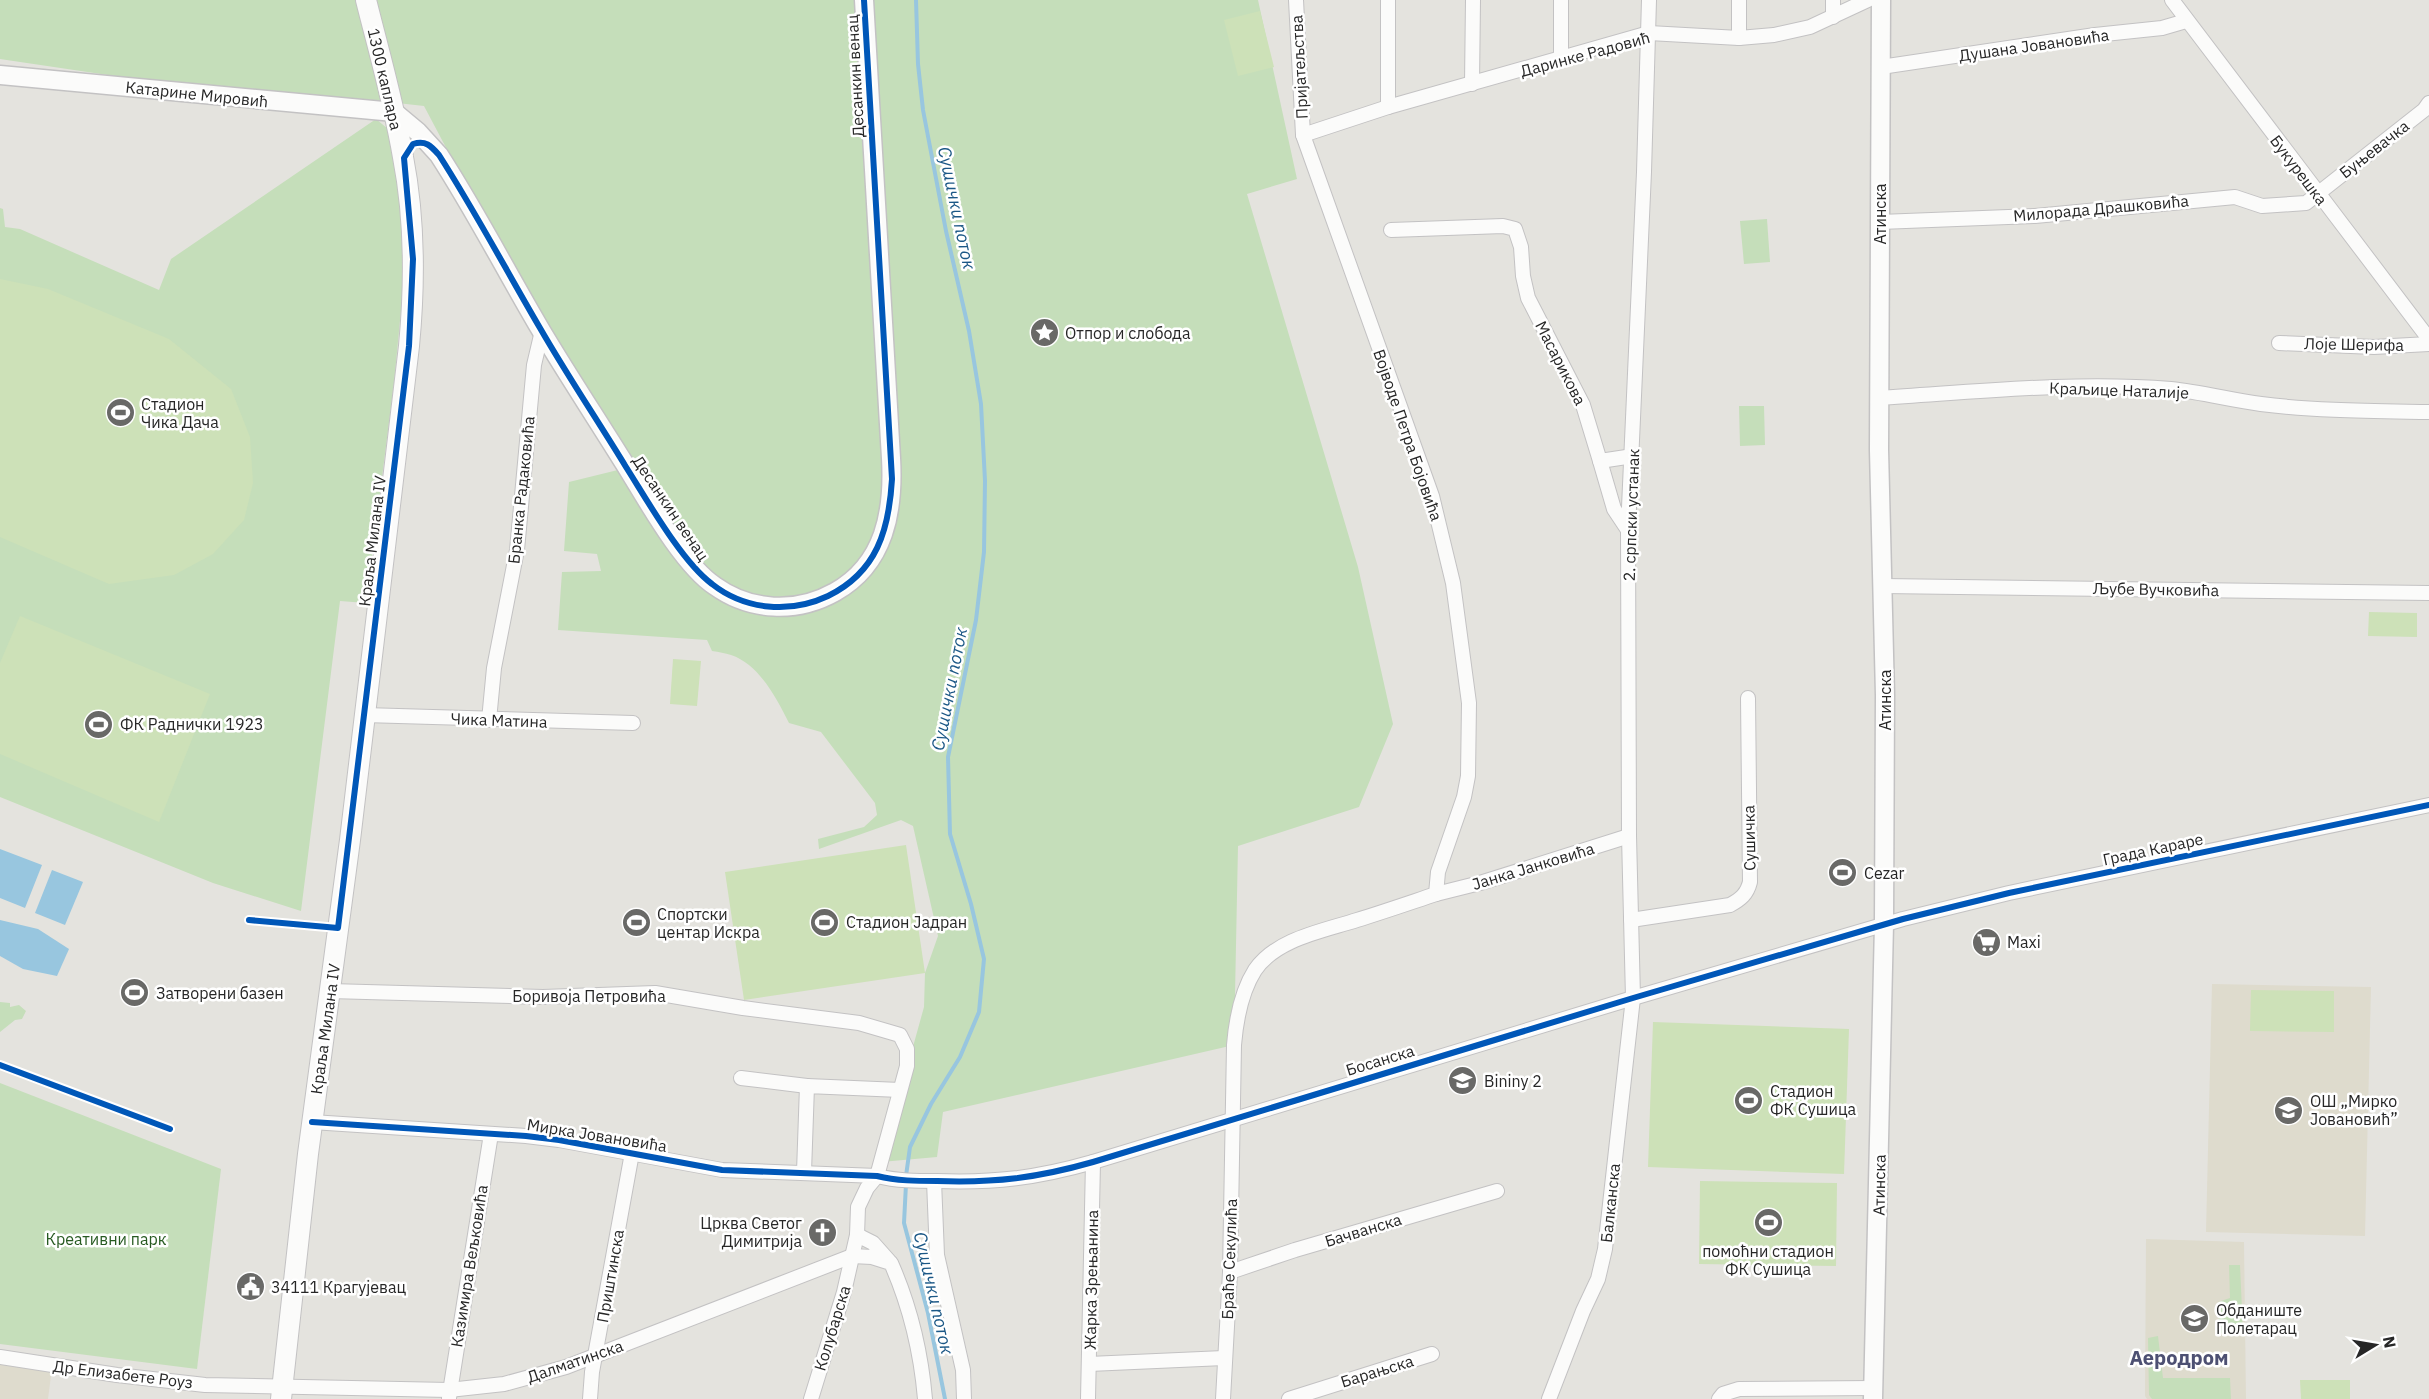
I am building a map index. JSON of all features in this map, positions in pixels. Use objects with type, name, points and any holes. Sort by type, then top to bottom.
[{"type":"main road","name":"1300 каплара","points":[[366,0],[404,158]]},
{"type":"main road","name":"Краља Милана IV","points":[[281,1392],[312,1122],[411,327],[413,250],[404,158]]},
{"type":"street","name":"Десанкин венац","points":[[394,112],[429,144],[451,175],[542,331],[642,492],[695,568],[713,585],[750,604],[763,607],[789,606],[827,596],[861,572],[876,552],[889,516],[892,480],[864,0]]},
{"type":"street","name":"Пријатељства","points":[[1296,0],[1303,135]]},
{"type":"street","points":[[1388,0],[1389,107]]},
{"type":"street","points":[[1472,84],[1473,0]]},
{"type":"street","points":[[1561,0],[1561,60]]},
{"type":"street","name":"2. српски устанак","points":[[1633,998],[1629,836],[1628,530],[1633,456],[1649,0]]},
{"type":"street","points":[[1739,0],[1739,39]]},
{"type":"street","points":[[1833,0],[1833,17]]},
{"type":"street","name":"Даринке Радовић","points":[[1303,135],[1389,107],[1561,60],[1649,33],[1739,39],[1774,35],[1802,29],[1868,0]]},
{"type":"street","name":"Атинска","points":[[1873,1394],[1884,924],[1883,586],[1878,450],[1881,0]]},
{"type":"street","name":"Букурешка","points":[[2172,0],[2428,337]]},
{"type":"street","name":"Душана Јовановића","points":[[1881,67],[2095,35],[2162,28],[2186,21]]},
{"type":"street","name":"Катарине Мировић","points":[[0,75],[394,112]]},
{"type":"street","name":"Буњевачка","points":[[2318,195],[2424,110],[2429,103]]},
{"type":"street","name":"Војводе Петра Бојовића","points":[[1303,135],[1432,496],[1453,583],[1469,703],[1468,776],[1464,797],[1438,872],[1436,894]]},
{"type":"street","points":[[404,158],[413,144],[423,142],[429,144]]},
{"type":"street","name":"Милорада Драшковића","points":[[1880,222],[2036,216],[2235,197],[2252,204],[2277,206],[2306,203],[2318,195]]},
{"type":"street","name":"Масарикова","points":[[1391,230],[1503,226],[1511,227],[1518,234],[1528,298],[1583,405],[1614,509],[1628,530]]},
{"type":"street","name":"Бранка Радаковића","points":[[489,720],[494,668],[517,550],[534,365],[542,331]]},
{"type":"street","name":"Лоје Шерифа","points":[[2280,343],[2374,347],[2428,337]]},
{"type":"street","name":"Краљице Наталије","points":[[1879,398],[2040,388],[2152,388],[2303,409],[2429,412]]},
{"type":"street","points":[[1600,461],[1633,456]]},
{"type":"street","name":"Љубе Вучковића","points":[[1883,586],[2429,593]]},
{"type":"street","name":"Сушичка","points":[[1631,920],[1730,905],[1744,896],[1748,890],[1750,882],[1748,698]]},
{"type":"street","name":"Чика Матина","points":[[364,715],[633,723]]},
{"type":"street","name":"Града Караре","points":[[1884,924],[2009,893],[2429,805]]},
{"type":"street","name":"Јанка Јанковића","points":[[1436,894],[1480,883],[1629,836]]},
{"type":"street","points":[[1232,1118],[1236,1021],[1250,980],[1259,965],[1272,954],[1301,937],[1436,894]]},
{"type":"street","name":"Босанска","points":[[877,1176],[894,1180],[927,1181],[1013,1180],[1053,1173],[1884,924]]},
{"type":"street","name":"Боривоја Петровића","points":[[330,991],[543,997],[655,993],[743,1008],[859,1023],[900,1035],[907,1049]]},
{"type":"street","name":"Балканска","points":[[1549,1399],[1582,1311],[1598,1279],[1605,1249],[1633,998]]},
{"type":"street","name":"Колубарска","points":[[811,1399],[844,1292],[857,1235],[858,1206],[862,1196],[877,1176],[907,1066],[907,1049]]},
{"type":"street","points":[[741,1078],[807,1086],[900,1090]]},
{"type":"street","points":[[804,1172],[807,1086]]},
{"type":"street","name":"Браће Секулића","points":[[1223,1399],[1230,1272],[1232,1118]]},
{"type":"street","name":"Мирка Јовановића","points":[[312,1122],[559,1140],[722,1170],[877,1176]]},
{"type":"street","name":"Казимира Вељковића","points":[[449,1394],[491,1134]]},
{"type":"street","name":"Приштинска","points":[[590,1399],[595,1355],[633,1153]]},
{"type":"street","name":"Жарка Зрењанина","points":[[1088,1399],[1093,1162]]},
{"type":"street","points":[[927,1181],[937,1255],[963,1370],[964,1399]]},
{"type":"street","name":"Бачванска","points":[[1230,1272],[1295,1250],[1497,1191]]},
{"type":"street","points":[[857,1235],[873,1243],[891,1263],[903,1290],[922,1372],[925,1399]]},
{"type":"street","points":[[852,1256],[872,1257],[891,1263]]},
{"type":"street","name":"Далматинска","points":[[281,1392],[449,1394],[504,1384],[566,1366],[852,1256]]},
{"type":"street","name":"Барањска","points":[[1289,1399],[1432,1354]]},
{"type":"street","name":"Др Елизабете Роуз","points":[[0,1357],[117,1375],[281,1392]]},
{"type":"street","points":[[1089,1364],[1224,1358]]},
{"type":"street","points":[[1721,1397],[1739,1389],[1873,1394]]},
{"type":"shaded area","name":"ОШ „Мирко Јовановић”","points":[[2212,984],[2371,987],[2365,1236],[2206,1232]]},
{"type":"shaded area","name":"Обданиште Полетарац","points":[[2146,1239],[2244,1242],[2246,1399],[2147,1399],[2145,1396]]},
{"type":"shaded area","points":[[0,1362],[52,1368],[48,1399],[0,1399]]},
{"type":"green space","points":[[0,0],[1258,0],[1297,179],[1247,194],[1358,567],[1393,724],[1359,807],[1238,846],[1234,1045],[943,1112],[937,1157],[881,1162],[924,1007],[925,973],[938,936],[913,826],[901,820],[819,849],[818,839],[864,827],[877,815],[875,803],[821,732],[789,723],[766,683],[750,666],[731,655],[712,651],[707,640],[558,630],[562,572],[601,571],[597,554],[564,551],[569,482],[626,468],[447,168],[451,157],[424,106],[388,102],[392,117],[0,59]]},
{"type":"green space","points":[[1260,11],[1274,67],[1238,76],[1224,20]]},
{"type":"green space","points":[[376,119],[388,129],[401,202],[403,289],[394,383],[366,603],[340,601],[301,911],[213,883],[0,797],[0,208],[3,209],[5,227],[20,229],[159,290],[171,259]]},
{"type":"green space","points":[[1767,219],[1770,262],[1744,264],[1740,221]]},
{"type":"green space","name":"Стадион Чика Дача","points":[[0,279],[48,289],[169,339],[231,389],[250,437],[253,483],[244,520],[213,554],[174,575],[109,584],[0,537]]},
{"type":"green space","points":[[1739,406],[1764,406],[1765,445],[1740,446]]},
{"type":"green space","points":[[2369,612],[2417,613],[2417,637],[2368,636]]},
{"type":"green space","name":"ФК Раднички 1923","points":[[20,616],[210,694],[159,822],[0,754],[0,663]]},
{"type":"green space","points":[[673,659],[701,661],[697,706],[670,704]]},
{"type":"green space","name":"Стадион Јадран","points":[[906,845],[925,973],[744,1000],[725,872]]},
{"type":"green space","points":[[2251,990],[2334,991],[2334,1032],[2250,1031]]},
{"type":"green space","points":[[0,1002],[10,1003],[10,1007],[19,1005],[26,1011],[22,1019],[15,1020],[0,1032]]},
{"type":"green space","name":"Стадион ФК Сушица","points":[[1653,1022],[1849,1029],[1844,1174],[1648,1167]]},
{"type":"green space","name":"Креативни парк","points":[[0,1083],[221,1169],[197,1369],[0,1344]]},
{"type":"green space","name":"помоћни стадион ФК Сушица","points":[[1700,1181],[1837,1183],[1836,1266],[1699,1264]]},
{"type":"green space","points":[[2229,1265],[2240,1265],[2243,1333],[2220,1333],[2218,1302],[2230,1298]]},
{"type":"green space","points":[[2158,1336],[2163,1378],[2230,1378],[2231,1399],[2152,1399],[2149,1395],[2148,1338]]},
{"type":"green space","points":[[2300,1380],[2350,1380],[2350,1399],[2301,1399]]},
{"type":"water","points":[[0,849],[42,865],[25,908],[0,898]]},
{"type":"water","points":[[52,870],[83,882],[65,925],[35,913]]},
{"type":"water","points":[[0,920],[38,929],[69,949],[57,976],[23,969],[0,956]]},
{"type":"waterway","name":"Сушички поток","points":[[906,1176],[910,1147],[931,1104],[960,1057],[979,1012],[984,959],[971,904],[950,834],[948,757],[976,620],[984,552],[985,481],[981,404],[969,331],[946,231],[923,110],[918,64],[916,0]]},
{"type":"waterway","name":"Сушички поток","points":[[906,1184],[904,1223],[928,1313],[945,1399]]},
{"type":"cycle path","points":[[249,920],[338,928],[409,346],[413,259],[404,158],[413,144],[428,145],[439,155],[572,381],[666,530],[701,574],[725,593],[739,599],[753,604],[783,607],[813,602],[828,596],[845,586],[869,562],[877,548],[888,515],[892,479],[864,0]]},
{"type":"cycle path","points":[[312,1122],[526,1136],[722,1170],[877,1176],[922,1181],[978,1181],[1034,1176],[1093,1162],[1633,998],[1903,919],[2009,893],[2429,805]]},
{"type":"cycle path","points":[[0,1065],[170,1129]]},
{"type":"place","name":"Отпор и слобода","points":[[1044,333]]},
{"type":"place","name":"Стадион Чика Дача","points":[[120,413]]},
{"type":"place","name":"ФК Раднички 1923","points":[[99,724]]},
{"type":"place","name":"Cezar","points":[[1843,873]]},
{"type":"place","name":"Стадион Јадран","points":[[825,922]]},
{"type":"place","name":"Спортски центар Искра","points":[[636,923]]},
{"type":"place","name":"Maxi","points":[[1986,942]]},
{"type":"place","name":"Затворени базен","points":[[135,993]]},
{"type":"place","name":"Bininy 2","points":[[1463,1081]]},
{"type":"place","name":"Стадион ФК Сушица","points":[[1749,1100]]},
{"type":"place","name":"ОШ „Мирко Јовановић”","points":[[2289,1110]]},
{"type":"place","name":"помоћни стадион ФК Сушица","points":[[1768,1223]]},
{"type":"place","name":"Црква Светог Димитрија","points":[[823,1232]]},
{"type":"place","name":"34111 Крагујевац","points":[[250,1287]]},
{"type":"place","name":"Обданиште Полетарац","points":[[2195,1319]]},
{"type":"district","name":"Аеродром","points":[[2179,1357]]}]
